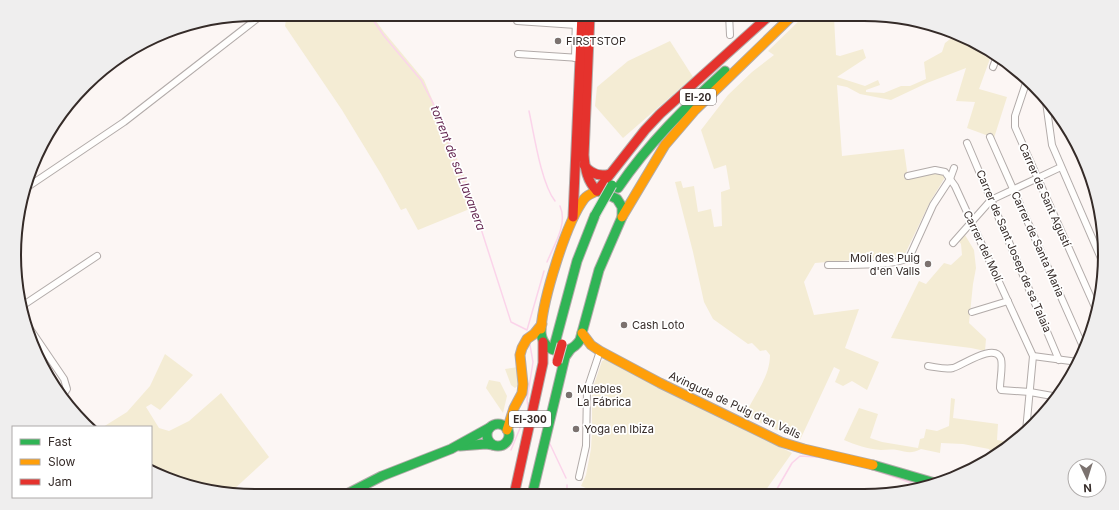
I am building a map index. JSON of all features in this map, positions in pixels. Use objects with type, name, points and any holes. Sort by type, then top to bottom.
[{"type":"main road","name":"EI-300","points":[[573,221],[578,58],[581,21]]},
{"type":"main road","points":[[590,21],[584,164],[588,180],[597,191],[610,195],[620,202],[622,217]]},
{"type":"main road","points":[[597,191],[645,130],[664,110],[763,21]]},
{"type":"main road","name":"EI-20","points":[[521,489],[558,343],[598,216],[634,153],[656,128],[770,21]]},
{"type":"main road","name":"EI-20","points":[[615,187],[639,157],[668,125],[780,21]]},
{"type":"main road","points":[[622,217],[670,139],[695,110],[787,21]]},
{"type":"main road","points":[[584,164],[593,174],[604,176],[610,174]]},
{"type":"main road","name":"EI-300","points":[[515,489],[543,363],[542,324],[555,269],[573,221],[585,198],[597,191]]},
{"type":"main road","name":"EI-300","points":[[533,489],[565,357],[580,340],[599,270],[622,217]]},
{"type":"main road","points":[[451,448],[476,444],[500,446],[506,442],[508,436],[507,430],[514,408],[522,393],[523,376],[520,354],[528,339],[542,324]]},
{"type":"main road","name":"Avinguda de Puig d'en Valls","points":[[582,333],[591,344],[600,351],[660,383],[781,442],[926,481]]},
{"type":"main road","points":[[528,339],[536,338],[543,341]]},
{"type":"main road","name":"Avinguda de Puig d'en Valls","points":[[543,341],[552,350],[562,352],[582,347],[600,351]]},
{"type":"main road","name":"EI-20","points":[[527,489],[553,361]]},
{"type":"main road","points":[[355,489],[451,448],[492,426],[514,408]]},
{"type":"main road","points":[[493,445],[488,439],[487,433],[492,426],[501,425],[507,430]]},
{"type":"street","points":[[32,184],[124,122],[253,21]]},
{"type":"street","points":[[517,21],[576,25]]},
{"type":"street","points":[[518,54],[578,58],[576,21]]},
{"type":"street","points":[[729,21],[730,35]]},
{"type":"street","points":[[993,67],[995,61]]},
{"type":"street","name":"Carrer de Sant Agustí","points":[[1025,86],[1015,116],[1014,123],[1016,130],[1093,303]]},
{"type":"street","points":[[1047,109],[1052,145],[1098,251]]},
{"type":"street","name":"Carrer de Santa Maria","points":[[990,137],[1081,342]]},
{"type":"street","name":"Carrer de Sant Josep de sa Talaia","points":[[967,143],[1059,360]]},
{"type":"street","points":[[828,265],[888,263],[910,258],[933,206],[950,179],[954,168]]},
{"type":"street","points":[[954,243],[991,200],[1061,168]]},
{"type":"street","points":[[908,176],[935,170],[945,172],[950,179]]},
{"type":"street","name":"Carrer del Molí","points":[[950,179],[955,186],[972,222],[1033,356]]},
{"type":"street","points":[[26,304],[97,256]]},
{"type":"street","points":[[972,312],[1008,301]]},
{"type":"street","points":[[36,338],[64,379],[67,389],[65,392]]},
{"type":"street","points":[[579,477],[586,446],[588,390],[600,351]]},
{"type":"street","points":[[928,366],[948,369],[982,354],[996,354],[1002,361],[1001,390],[1030,392],[1050,396]]},
{"type":"street","points":[[1027,422],[1033,356],[1072,361]]},
{"type":"shaded area","points":[[286,21],[376,21],[424,80],[477,206],[418,230],[406,208],[401,210],[342,110],[285,26]]},
{"type":"shaded area","points":[[799,21],[834,21],[836,55],[840,56],[863,49],[866,58],[837,77],[865,86],[878,80],[880,85],[866,90],[866,92],[884,93],[901,86],[910,86],[926,79],[924,62],[942,52],[945,43],[952,38],[990,58],[979,89],[1007,97],[994,138],[967,128],[975,102],[956,101],[966,68],[927,83],[891,100],[860,94],[847,87],[837,85],[842,156],[904,149],[908,178],[936,171],[947,174],[930,202],[904,256],[815,263],[804,282],[814,315],[859,309],[845,348],[879,362],[867,390],[852,381],[843,386],[835,382],[840,370],[834,367],[800,440],[745,416],[764,379],[770,355],[766,350],[760,351],[752,343],[748,344],[713,319],[704,302],[675,182],[681,181],[683,188],[694,186],[698,212],[711,209],[714,227],[722,226],[721,192],[730,189],[726,165],[714,169],[701,130],[728,95],[752,72],[774,55],[768,51]]},
{"type":"shaded area","points":[[670,41],[693,77],[623,138],[595,106],[597,87],[628,61]]},
{"type":"shaded area","points":[[965,235],[974,250],[976,268],[969,323],[986,339],[985,351],[891,338],[919,281],[926,284],[944,263],[951,265],[962,255],[961,244],[958,240]]},
{"type":"shaded area","points":[[165,354],[193,375],[160,410],[151,404],[146,407],[159,428],[169,431],[189,421],[221,393],[269,457],[236,488],[209,485],[194,481],[180,477],[152,465],[152,426],[105,426],[127,412],[150,386]]},
{"type":"shaded area","points":[[606,359],[792,453],[767,489],[588,489],[581,486],[586,475],[591,449],[592,390],[602,361]]},
{"type":"shaded area","points":[[518,367],[519,385],[515,388],[511,385],[505,369]]},
{"type":"shaded area","points":[[489,380],[500,382],[507,396],[503,413],[486,388]]},
{"type":"shaded area","points":[[951,398],[955,399],[953,418],[998,424],[997,440],[1005,441],[991,452],[989,449],[963,444],[941,443],[940,453],[921,449],[914,452],[909,452],[871,449],[844,440],[859,408],[878,414],[870,438],[882,442],[918,448],[920,439],[924,438],[926,429],[937,431],[949,426]]},
{"type":"waterway","name":"torrent de sa Llavanera","points":[[374,21],[384,36],[421,80],[433,103],[474,207],[511,322],[527,330],[544,271]]},
{"type":"waterway","points":[[529,111],[542,171],[550,193],[555,201]]},
{"type":"waterway","points":[[547,262],[561,227],[562,213],[560,206]]},
{"type":"waterway","name":"torrent de sa Llavanera","points":[[528,407],[527,400],[533,362],[530,345]]},
{"type":"waterway","points":[[511,450],[527,411]]},
{"type":"waterway","name":"torrent de sa Llavanera","points":[[549,442],[566,478]]},
{"type":"waterway","points":[[777,489],[792,463],[800,456],[817,457]]},
{"type":"waterway","points":[[868,468],[914,484]]},
{"type":"traffic: fast","points":[[618,188],[654,141],[725,71]]},
{"type":"traffic: fast","points":[[595,215],[612,185]]},
{"type":"traffic: fast","points":[[541,329],[545,344],[556,351],[569,350],[580,340],[599,270],[622,217],[622,207],[617,199],[603,192],[597,191]]},
{"type":"traffic: fast","points":[[555,343],[577,261],[595,215]]},
{"type":"traffic: fast","points":[[533,489],[565,357],[570,350]]},
{"type":"traffic: fast","points":[[498,424],[506,427],[509,435],[506,443],[498,446],[490,443],[487,435],[490,427],[498,424]]},
{"type":"traffic: fast","points":[[357,489],[382,476],[451,449],[489,428]]},
{"type":"traffic: fast","points":[[460,446],[486,444],[493,445]]},
{"type":"traffic: fast","points":[[873,465],[927,481]]},
{"type":"traffic: slow","points":[[622,217],[665,145],[695,110],[787,21]]},
{"type":"traffic: slow","points":[[541,329],[546,299],[556,262],[570,225],[584,199],[588,195],[597,191]]},
{"type":"traffic: slow","points":[[507,430],[514,408],[522,393],[523,384],[520,355],[522,348],[527,339],[534,334],[542,324]]},
{"type":"traffic: slow","points":[[582,333],[591,345],[600,351],[660,383],[781,442],[804,449],[873,465]]},
{"type":"traffic: jam","points":[[573,217],[582,21]]},
{"type":"traffic: jam","points":[[590,21],[584,155],[587,174],[597,191]]},
{"type":"traffic: jam","points":[[597,191],[645,130],[660,114],[763,21]]},
{"type":"traffic: jam","points":[[584,165],[589,171],[596,174],[610,174]]},
{"type":"traffic: jam","points":[[515,489],[543,363],[543,342]]},
{"type":"traffic: jam","points":[[557,362],[562,344]]},
{"type":"place","name":"FIRSTSTOP","points":[[558,41]]},
{"type":"place","name":"Molí des Puig d'en Valls","points":[[928,264]]},
{"type":"place","name":"Cash Loto","points":[[624,325]]},
{"type":"place","name":"Muebles La Fábrica","points":[[569,395]]},
{"type":"place","name":"Yoga en Ibiza","points":[[576,429]]}]
